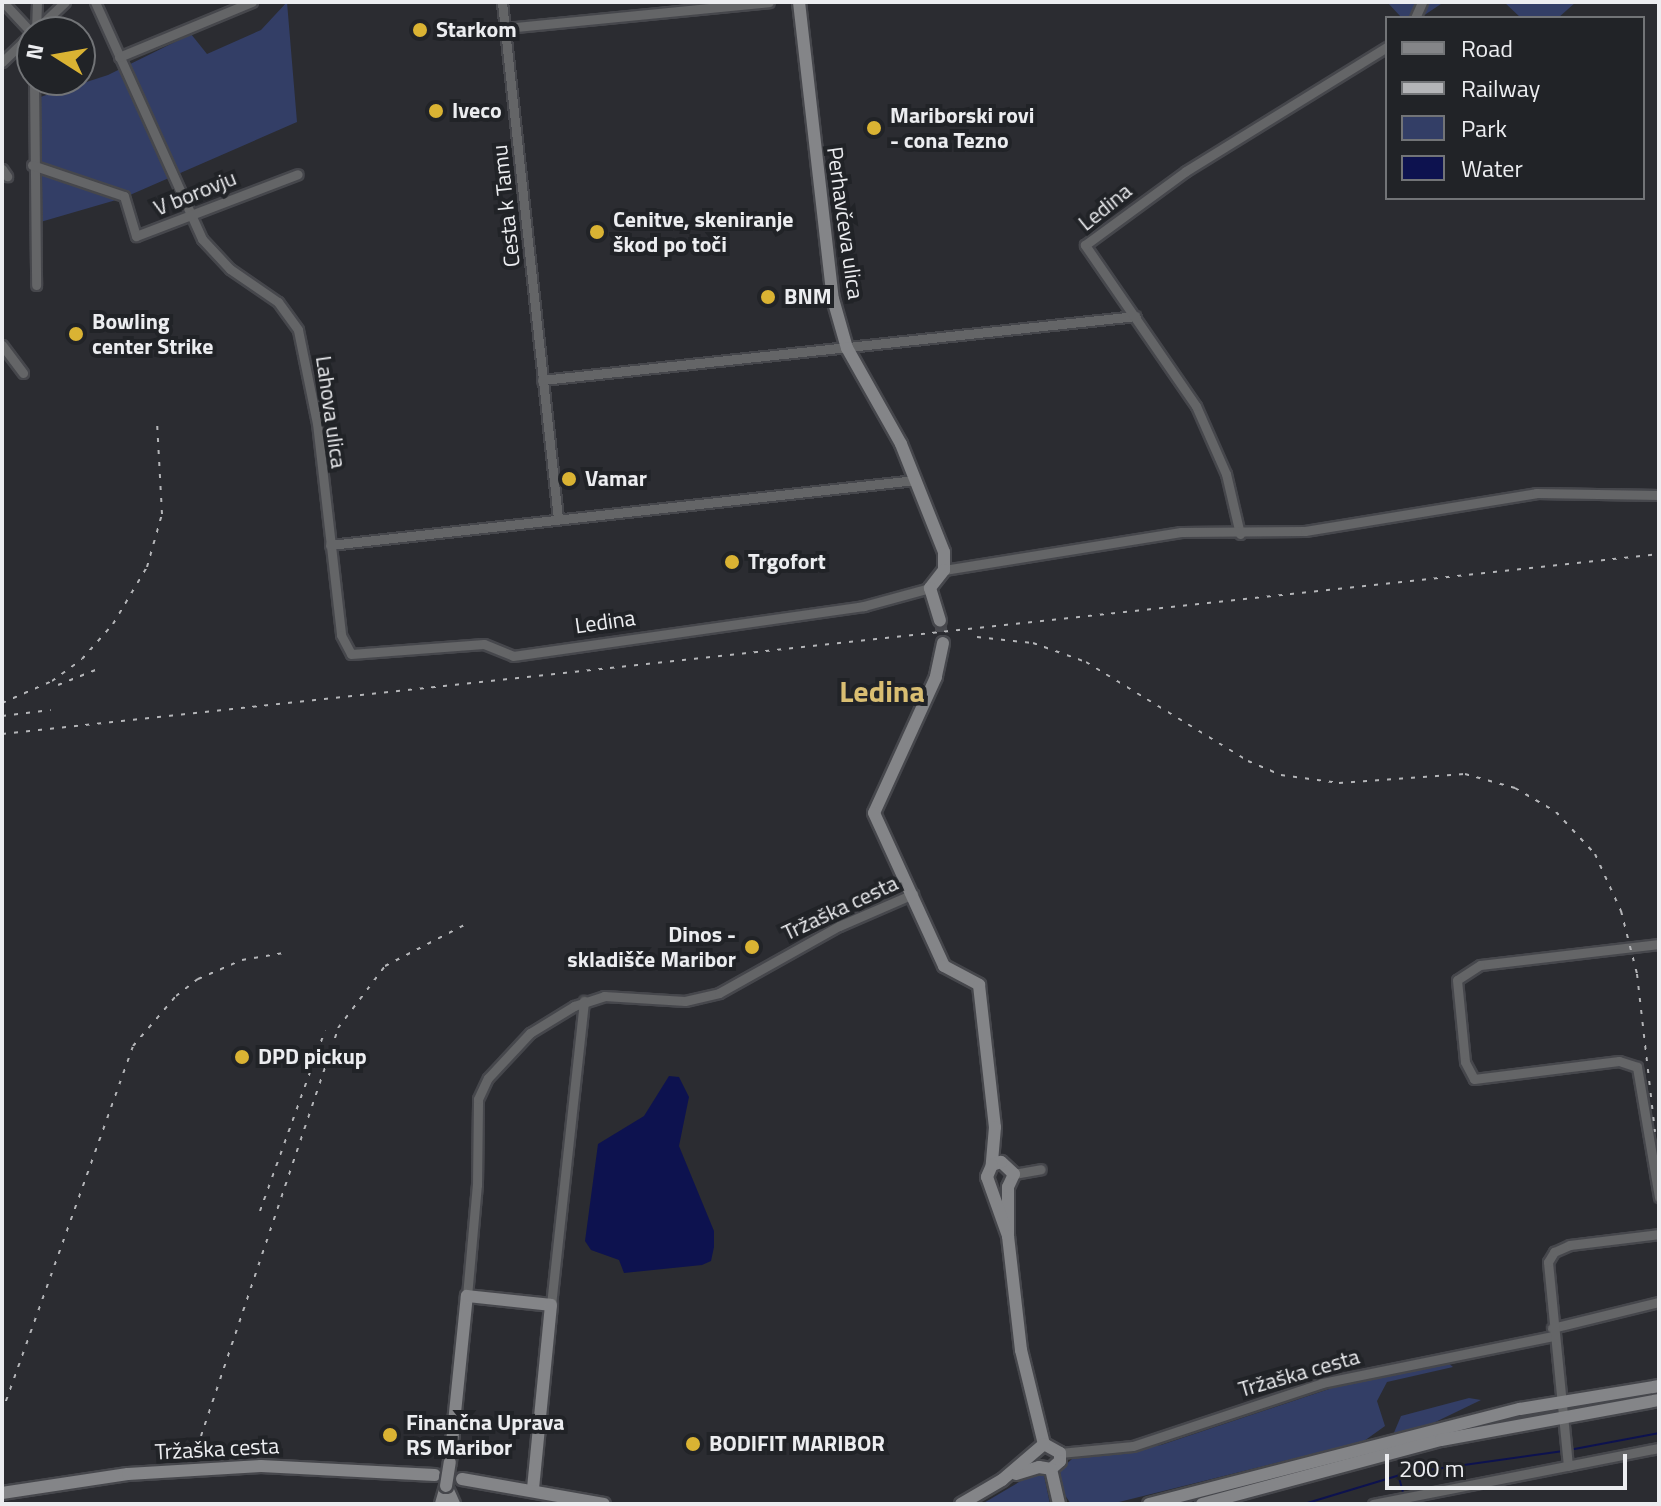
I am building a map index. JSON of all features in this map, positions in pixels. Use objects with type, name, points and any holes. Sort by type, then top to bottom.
[{"type":"street","points":[[3,2],[19,16]]},
{"type":"street","points":[[50,16],[65,2]]},
{"type":"street","name":"Lahova ulica","points":[[95,2],[190,214],[208,247],[278,302],[298,330],[313,398],[341,635],[351,654],[478,644]]},
{"type":"street","points":[[119,57],[252,2]]},
{"type":"street","name":"Cesta k Tamu","points":[[502,2],[558,518]]},
{"type":"street","points":[[505,28],[769,2]]},
{"type":"street","name":"Perhavčeva ulica","points":[[799,2],[827,272],[847,348],[901,444],[944,552],[944,570]]},
{"type":"street","name":"Ledina","points":[[1240,534],[1226,474],[1196,406],[1136,316],[1089,256],[1087,241],[1186,171],[1385,48]]},
{"type":"street","points":[[34,96],[32,165],[36,285]]},
{"type":"street","name":"V borovju","points":[[32,165],[82,179],[124,196],[136,236],[298,174]]},
{"type":"street","points":[[542,380],[1136,316]]},
{"type":"street","points":[[2,345],[23,373]]},
{"type":"street","points":[[330,545],[915,480]]},
{"type":"street","points":[[940,620],[930,588],[944,570],[1181,532],[1240,534],[1305,531],[1536,493],[1659,495]]},
{"type":"street","name":"Ledina","points":[[478,644],[513,656],[864,606],[930,588]]},
{"type":"street","points":[[913,894],[875,808],[936,677],[943,643]]},
{"type":"street","name":"Tržaška cesta","points":[[449,1499],[477,1185],[476,1112],[482,1087],[530,1033],[584,1001],[623,995],[699,999],[730,988],[839,926],[913,894],[944,966],[979,985],[995,1127]]},
{"type":"street","points":[[1659,944],[1480,965],[1457,980],[1465,1062],[1474,1079],[1619,1061],[1637,1067],[1659,1197]]},
{"type":"street","points":[[533,1489],[584,1001]]},
{"type":"street","points":[[995,1127],[1006,1163],[1014,1174]]},
{"type":"street","points":[[995,1127],[992,1165],[987,1177],[1008,1236]]},
{"type":"street","points":[[992,1165],[1006,1163]]},
{"type":"street","points":[[1014,1174],[1041,1169]]},
{"type":"street","points":[[1014,1174],[1008,1187],[1008,1236],[1021,1350],[1039,1449],[1059,1502]]},
{"type":"street","points":[[993,1188],[1008,1187]]},
{"type":"street","points":[[1567,1463],[1562,1439],[1548,1262],[1554,1252],[1570,1245],[1659,1234]]},
{"type":"street","points":[[467,1296],[551,1305]]},
{"type":"street","name":"Tržaška cesta","points":[[1060,1453],[1133,1446],[1322,1383],[1552,1332],[1659,1302]]},
{"type":"street","points":[[1149,1504],[1559,1401],[1659,1386]]},
{"type":"street","points":[[1202,1504],[1380,1455],[1560,1416],[1659,1400]]},
{"type":"street","points":[[1373,1504],[1567,1463],[1659,1448]]},
{"type":"street","points":[[1002,1480],[1060,1461],[1060,1453],[1039,1449]]},
{"type":"street","points":[[961,1504],[1002,1480],[1039,1449]]},
{"type":"street","name":"Tržaška cesta","points":[[2,1493],[128,1474],[261,1466],[435,1475]]},
{"type":"street","points":[[462,1479],[533,1489],[604,1504]]},
{"type":"green space","points":[[287,2],[297,122],[123,198],[37,223],[34,99],[43,96],[96,96],[96,79],[191,34],[207,54],[261,30]]},
{"type":"green space","points":[[1387,2],[1444,2],[1423,16],[1400,16]]},
{"type":"green space","points":[[1504,2],[1576,2],[1560,16],[1519,16]]},
{"type":"green space","points":[[1448,1363],[1453,1367],[1387,1382],[1377,1401],[1385,1426],[1364,1441],[1111,1504],[1071,1504],[1062,1491],[1060,1470],[1073,1458],[1161,1445],[1344,1384]]},
{"type":"green space","points":[[1469,1398],[1481,1400],[1423,1428],[1393,1435],[1401,1416]]},
{"type":"green space","points":[[1036,1472],[1044,1475],[1050,1504],[982,1504]]},
{"type":"water","points":[[669,1076],[679,1077],[689,1097],[679,1146],[714,1231],[711,1261],[702,1265],[624,1273],[619,1260],[591,1250],[585,1241],[598,1144],[644,1116]]},
{"type":"waterway","points":[[1569,1450],[1659,1433]]},
{"type":"waterway","points":[[1304,1504],[1407,1473],[1563,1451]]},
{"type":"waterway","points":[[1399,1478],[1404,1495]]},
{"type":"tunnel","points":[[940,620],[943,643]]},
{"type":"railway","points":[[2,703],[52,681],[82,659],[113,624],[147,567],[162,514],[157,422]]},
{"type":"railway","points":[[2,734],[1659,554]]},
{"type":"railway","points":[[977,637],[1033,643],[1086,662],[1248,761],[1281,775],[1339,783],[1465,774],[1515,788],[1556,812],[1595,854],[1621,911],[1637,974],[1655,1132]]},
{"type":"railway","points":[[58,685],[98,669]]},
{"type":"railway","points":[[2,716],[51,710]]},
{"type":"railway","points":[[201,1436],[338,1028],[385,966],[464,925]]},
{"type":"railway","points":[[2,1412],[133,1046],[176,996],[198,979],[242,960],[283,953]]},
{"type":"railway","points":[[260,1211],[325,1030]]},
{"type":"place","name":"Starkom","points":[[420,30]]},
{"type":"place","name":"Iveco","points":[[436,111]]},
{"type":"place","name":"Mariborski rovi - cona Tezno","points":[[874,128]]},
{"type":"place","name":"Cenitve, skeniranje škod po toči","points":[[597,232]]},
{"type":"place","name":"BNM","points":[[768,297]]},
{"type":"place","name":"Bowling center Strike","points":[[76,334]]},
{"type":"place","name":"Vamar","points":[[569,479]]},
{"type":"place","name":"Trgofort","points":[[732,562]]},
{"type":"place","name":"Dinos - skladišče Maribor","points":[[752,947]]},
{"type":"place","name":"DPD pickup","points":[[242,1057]]},
{"type":"place","name":"Finančna Uprava RS Maribor","points":[[390,1435]]},
{"type":"place","name":"BODIFIT MARIBOR","points":[[693,1444]]},
{"type":"district","name":"Ledina","points":[[882,691]]}]
